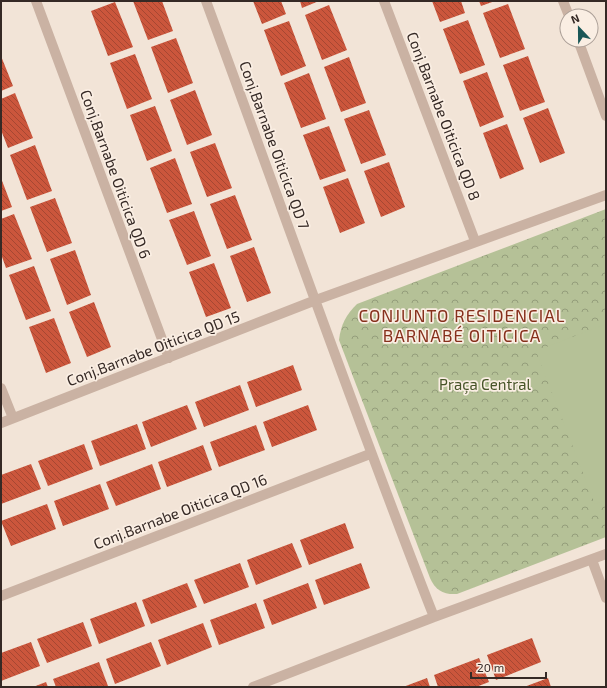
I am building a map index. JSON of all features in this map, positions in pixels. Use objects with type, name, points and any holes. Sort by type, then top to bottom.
[{"type":"street","name":"Conj.Barnabe Oiticica QD 6","points":[[36,1],[169,358]]},
{"type":"street","name":"Conj.Barnabe Oiticica QD 7","points":[[206,1],[316,300],[370,454],[434,617]]},
{"type":"street","name":"Conj.Barnabe Oiticica QD 8","points":[[384,1],[475,242]]},
{"type":"street","points":[[581,48],[606,116]]},
{"type":"street","name":"Conj.Barnabe Oiticica QD 15","points":[[1,423],[316,300],[606,195]]},
{"type":"street","points":[[1,388],[13,418]]},
{"type":"street","name":"Conj.Barnabe Oiticica QD 16","points":[[1,596],[370,454]]},
{"type":"street","points":[[253,687],[434,617],[606,554]]},
{"type":"street","points":[[592,560],[606,598]]},
{"type":"green space","name":"Praça Central","points":[[606,209],[606,537],[457,594],[444,593],[434,586],[430,578],[339,340],[343,324],[347,316],[357,304]]},
{"type":"green space","points":[[606,324],[606,500],[595,504],[536,351]]},
{"type":"building","points":[[133,1],[162,1],[173,31],[148,40]]},
{"type":"building","points":[[253,1],[281,1],[286,14],[262,24]]},
{"type":"building","points":[[300,1],[319,1],[302,8]]},
{"type":"building","points":[[432,1],[461,1],[465,13],[440,22]]},
{"type":"building","points":[[479,1],[495,1],[481,6]]},
{"type":"building","points":[[115,2],[133,47],[108,56],[91,11]]},
{"type":"building","points":[[508,4],[525,49],[500,58],[483,13]]},
{"type":"building","points":[[329,5],[347,50],[322,60],[305,15]]},
{"type":"building","points":[[468,20],[485,65],[460,74],[443,29]]},
{"type":"building","points":[[289,21],[306,66],[281,76],[264,30]]},
{"type":"building","points":[[176,38],[193,83],[168,93],[151,47]]},
{"type":"building","points":[[135,54],[152,99],[127,109],[110,63]]},
{"type":"building","points":[[1,56],[13,86],[1,91]]},
{"type":"building","points":[[528,56],[545,102],[520,111],[503,65]]},
{"type":"building","points":[[349,57],[366,103],[341,112],[324,67]]},
{"type":"building","points":[[487,72],[504,117],[480,127],[463,81]]},
{"type":"building","points":[[309,73],[326,119],[301,128],[284,83]]},
{"type":"building","points":[[195,90],[212,135],[187,145],[170,100]]},
{"type":"building","points":[[15,93],[33,138],[8,148],[1,130],[1,99]]},
{"type":"building","points":[[155,106],[172,151],[147,161],[130,115]]},
{"type":"building","points":[[548,108],[565,153],[540,163],[523,118]]},
{"type":"building","points":[[369,110],[386,155],[361,164],[344,119]]},
{"type":"building","points":[[507,124],[524,169],[500,179],[483,133]]},
{"type":"building","points":[[329,126],[346,171],[320,180],[303,135]]},
{"type":"building","points":[[215,143],[232,188],[207,197],[190,152]]},
{"type":"building","points":[[35,145],[52,191],[27,200],[10,155]]},
{"type":"building","points":[[175,158],[192,204],[167,213],[150,168]]},
{"type":"building","points":[[389,162],[405,207],[381,217],[364,171]]},
{"type":"building","points":[[1,178],[12,207],[1,211]]},
{"type":"building","points":[[348,178],[365,223],[340,233],[323,187]]},
{"type":"building","points":[[235,195],[252,240],[227,249],[210,204]]},
{"type":"building","points":[[55,198],[72,243],[47,252],[30,207]]},
{"type":"building","points":[[194,211],[211,256],[187,265],[169,220]]},
{"type":"building","points":[[14,214],[32,259],[6,268],[1,254],[1,219]]},
{"type":"building","points":[[254,247],[271,293],[247,302],[230,256]]},
{"type":"building","points":[[75,250],[91,295],[67,305],[50,259]]},
{"type":"building","points":[[214,263],[231,308],[206,317],[189,272]]},
{"type":"building","points":[[34,266],[51,311],[26,320],[9,275]]},
{"type":"building","points":[[94,302],[111,347],[87,357],[69,312]]},
{"type":"building","points":[[54,318],[71,363],[46,373],[29,327]]},
{"type":"building","points":[[293,365],[302,390],[256,407],[247,382]]},
{"type":"building","points":[[240,385],[249,410],[204,427],[195,402]]},
{"type":"building","points":[[187,405],[197,429],[151,447],[142,422]]},
{"type":"building","points":[[308,405],[317,430],[272,447],[263,422]]},
{"type":"building","points":[[137,424],[146,449],[100,466],[91,441]]},
{"type":"building","points":[[256,425],[265,450],[219,467],[210,442]]},
{"type":"building","points":[[84,444],[93,469],[48,486],[38,461]]},
{"type":"building","points":[[203,445],[212,470],[167,487],[158,462]]},
{"type":"building","points":[[31,464],[41,489],[1,504],[1,475]]},
{"type":"building","points":[[152,464],[161,489],[116,506],[106,482]]},
{"type":"building","points":[[100,484],[109,509],[63,526],[54,501]]},
{"type":"building","points":[[47,504],[56,529],[11,546],[1,521]]},
{"type":"building","points":[[345,523],[354,548],[309,565],[300,540]]},
{"type":"building","points":[[292,543],[302,567],[256,585],[247,560]]},
{"type":"building","points":[[240,563],[249,587],[204,604],[194,580]]},
{"type":"building","points":[[361,563],[370,588],[324,605],[315,580]]},
{"type":"building","points":[[187,583],[197,607],[151,624],[142,600]]},
{"type":"building","points":[[308,583],[317,608],[272,625],[263,600]]},
{"type":"building","points":[[136,602],[145,626],[99,644],[90,619]]},
{"type":"building","points":[[256,603],[265,628],[219,645],[210,620]]},
{"type":"building","points":[[83,622],[92,646],[47,663],[37,639]]},
{"type":"building","points":[[203,623],[212,647],[167,665],[158,640]]},
{"type":"building","points":[[532,638],[541,662],[496,680],[487,655]]},
{"type":"building","points":[[31,642],[40,666],[1,681],[1,653]]},
{"type":"building","points":[[151,642],[161,666],[115,684],[106,659]]},
{"type":"building","points":[[479,658],[489,682],[476,687],[438,687],[434,675]]},
{"type":"building","points":[[99,662],[108,686],[56,687],[53,679]]},
{"type":"building","points":[[427,678],[430,687],[403,687]]},
{"type":"building","points":[[548,678],[551,687],[524,687]]},
{"type":"building","points":[[46,682],[48,687],[33,687]]},
{"type":"district","name":"CONJUNTO RESIDENCIAL BARNABÉ OITICICA","points":[[462,325]]}]
